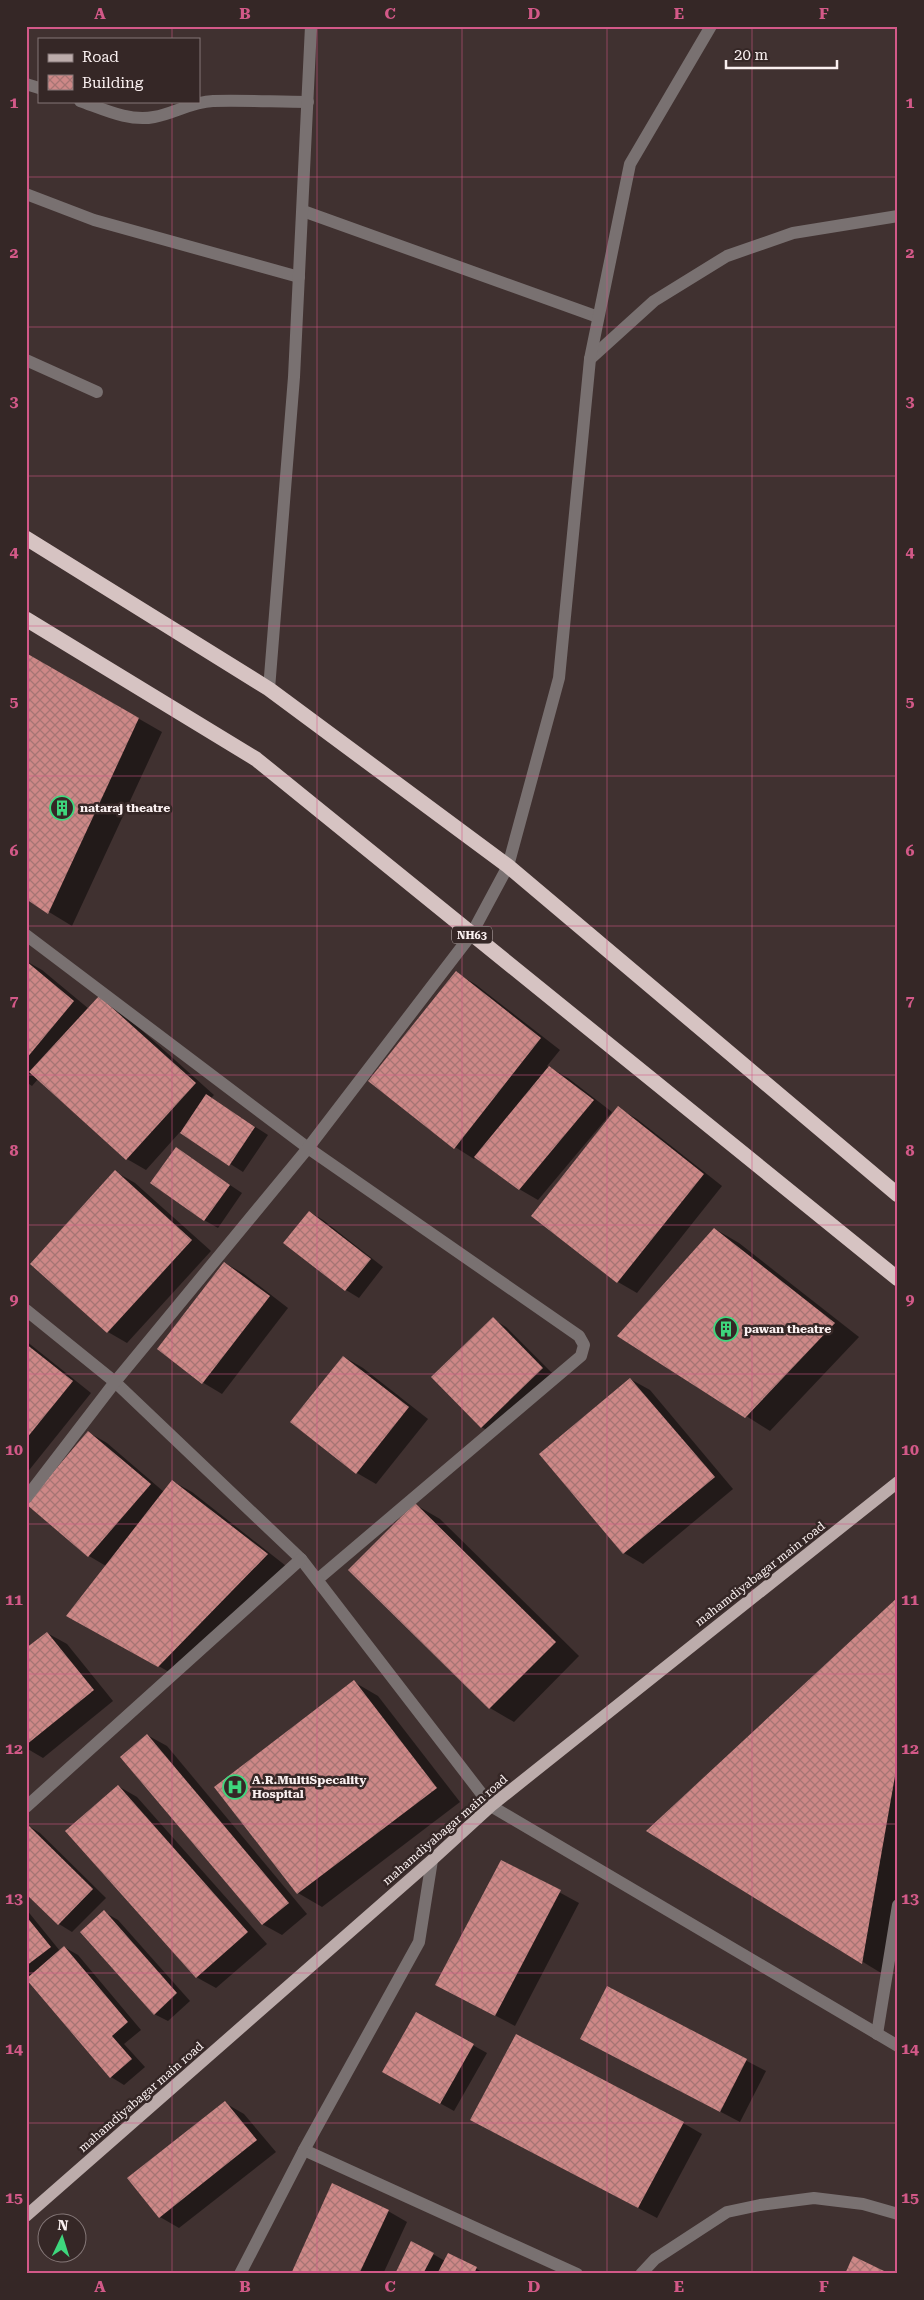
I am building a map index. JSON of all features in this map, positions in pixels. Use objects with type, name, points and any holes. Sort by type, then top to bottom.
[{"type":"highway","points":[[26,538],[269,689],[508,866],[898,1195]]},
{"type":"highway","name":"NH63","points":[[26,618],[256,759],[898,1279]]},
{"type":"main road","name":"mahamdiyabagar main road","points":[[26,2216],[491,1806],[898,1482]]},
{"type":"street","points":[[269,689],[294,378],[311,26]]},
{"type":"street","points":[[26,1498],[115,1382],[308,1148],[471,935],[508,866],[559,678],[590,359],[630,164],[711,26]]},
{"type":"street","points":[[26,84],[38,88]]},
{"type":"street","points":[[83,102],[128,117],[141,118],[154,117],[192,104],[212,101],[308,102]]},
{"type":"street","points":[[26,194],[94,220],[299,276]]},
{"type":"street","points":[[303,211],[598,317]]},
{"type":"street","points":[[590,359],[654,301],[728,256],[793,233],[898,216]]},
{"type":"street","points":[[26,360],[97,392]]},
{"type":"street","points":[[26,935],[308,1148],[579,1336],[584,1345],[581,1356],[318,1579]]},
{"type":"street","points":[[26,1310],[115,1382],[301,1558],[491,1806],[898,2046]]},
{"type":"street","points":[[26,1806],[301,1558]]},
{"type":"street","points":[[240,2274],[304,2150],[419,1942],[432,1860]]},
{"type":"street","points":[[877,2034],[898,1905]]},
{"type":"street","points":[[304,2150],[577,2274]]},
{"type":"street","points":[[641,2274],[655,2259],[727,2212],[760,2205],[814,2198],[863,2204],[898,2214]]},
{"type":"building","name":"nataraj theatre","points":[[26,653],[139,718],[48,914],[26,899]]},
{"type":"building","points":[[26,961],[74,1001],[26,1059]]},
{"type":"building","points":[[456,971],[541,1038],[454,1149],[368,1081]]},
{"type":"building","points":[[99,996],[196,1083],[126,1160],[29,1072]]},
{"type":"building","points":[[549,1066],[594,1100],[519,1190],[474,1157]]},
{"type":"building","points":[[206,1094],[255,1127],[229,1166],[180,1133]]},
{"type":"building","points":[[618,1106],[704,1174],[617,1283],[531,1216]]},
{"type":"building","points":[[176,1147],[230,1185],[204,1221],[150,1183]]},
{"type":"building","points":[[115,1170],[192,1240],[107,1333],[30,1264]]},
{"type":"building","points":[[309,1211],[371,1259],[345,1291],[283,1243]]},
{"type":"building","name":"pawan theatre","points":[[714,1228],[835,1323],[745,1418],[617,1336]]},
{"type":"building","points":[[224,1262],[270,1296],[202,1384],[157,1349]]},
{"type":"building","points":[[493,1317],[543,1368],[481,1428],[431,1377]]},
{"type":"building","points":[[26,1344],[73,1381],[26,1439]]},
{"type":"building","points":[[343,1356],[409,1407],[356,1474],[290,1422]]},
{"type":"building","points":[[630,1378],[715,1477],[623,1554],[539,1454]]},
{"type":"building","points":[[88,1431],[151,1484],[88,1557],[26,1504]]},
{"type":"building","points":[[172,1480],[268,1554],[158,1667],[66,1616]]},
{"type":"building","points":[[415,1503],[556,1642],[489,1709],[348,1570]]},
{"type":"building","points":[[898,1597],[898,1759],[862,1964],[646,1831]]},
{"type":"building","points":[[47,1632],[94,1690],[26,1745],[26,1648]]},
{"type":"building","points":[[354,1680],[437,1788],[297,1894],[214,1787]]},
{"type":"building","points":[[147,1734],[289,1903],[262,1925],[120,1757]]},
{"type":"building","points":[[118,1785],[248,1932],[196,1978],[65,1831]]},
{"type":"building","points":[[26,1823],[93,1889],[58,1925],[26,1894]]},
{"type":"building","points":[[501,1860],[561,1890],[495,2016],[435,1985]]},
{"type":"building","points":[[104,1910],[177,1993],[154,2015],[80,1932]]},
{"type":"building","points":[[26,1916],[51,1947],[26,1966]]},
{"type":"building","points":[[64,1946],[128,2022],[112,2036],[132,2059],[110,2078],[26,1979]]},
{"type":"building","points":[[607,1986],[747,2059],[720,2112],[580,2039]]},
{"type":"building","points":[[416,2012],[474,2044],[440,2104],[382,2072]]},
{"type":"building","points":[[516,2034],[684,2122],[638,2208],[470,2120]]},
{"type":"building","points":[[225,2101],[257,2140],[159,2218],[127,2178]]},
{"type":"building","points":[[332,2183],[389,2210],[359,2274],[291,2274]]},
{"type":"building","points":[[411,2241],[434,2253],[423,2274],[395,2274]]},
{"type":"building","points":[[448,2253],[477,2267],[474,2274],[437,2274]]},
{"type":"building","points":[[853,2256],[884,2271],[883,2274],[845,2274]]},
{"type":"place","name":"nataraj theatre","points":[[62,808]]},
{"type":"place","name":"pawan theatre","points":[[726,1329]]},
{"type":"place","name":"A.R.MultiSpecality Hospital","points":[[235,1787]]}]
